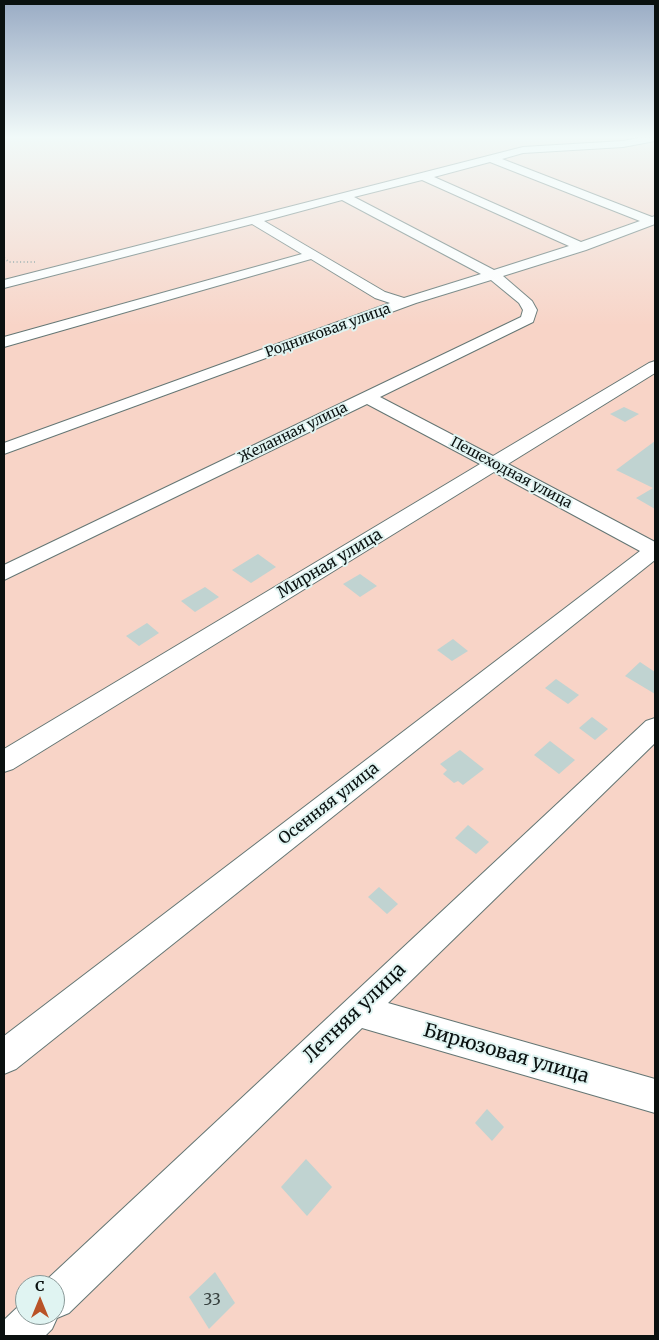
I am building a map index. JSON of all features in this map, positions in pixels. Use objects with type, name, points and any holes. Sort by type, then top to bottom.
[{"type":"street","points":[[4,284],[324,201]]},
{"type":"street","points":[[351,201],[494,274]]},
{"type":"street","points":[[478,201],[581,247]]},
{"type":"street","points":[[600,201],[653,221]]},
{"type":"street","points":[[253,219],[380,295],[406,303]]},
{"type":"street","name":"Родниковая улица","points":[[4,449],[406,303],[581,247],[653,221]]},
{"type":"street","points":[[4,342],[312,255]]},
{"type":"street","name":"Желанная улица","points":[[4,573],[528,319],[530,310],[525,301],[494,274]]},
{"type":"street","name":"Мирная улица","points":[[4,762],[655,366]]},
{"type":"street","name":"Пешеходная улица","points":[[367,397],[655,550]]},
{"type":"street","name":"Осенняя улица","points":[[4,1057],[655,550]]},
{"type":"street","name":"Летняя улица","points":[[65,1289],[655,728]]},
{"type":"street","name":"Бирюзовая улица","points":[[358,1011],[655,1096]]},
{"type":"street","points":[[16,1336],[28,1325]]},
{"type":"shaded area","points":[[4,201],[655,201],[655,1336],[4,1336]]},
{"type":"building","points":[[624,407],[639,414],[625,422],[610,414]]},
{"type":"building","points":[[655,441],[655,509],[636,498],[653,488],[616,470]]},
{"type":"building","points":[[258,554],[276,567],[251,583],[232,570]]},
{"type":"building","points":[[360,574],[377,586],[360,597],[343,584]]},
{"type":"building","points":[[205,587],[219,597],[195,612],[181,601]]},
{"type":"building","points":[[147,623],[159,633],[139,646],[126,636]]},
{"type":"building","points":[[453,639],[468,651],[452,661],[437,650]]},
{"type":"building","points":[[640,662],[655,672],[655,694],[625,676]]},
{"type":"building","points":[[556,679],[579,695],[568,704],[545,688]]},
{"type":"building","points":[[592,717],[608,729],[595,740],[579,728]]},
{"type":"building","points":[[550,741],[575,760],[559,774],[534,755]]},
{"type":"building","points":[[460,750],[484,769],[463,785],[458,781],[454,783],[443,774],[447,770],[440,764]]},
{"type":"building","points":[[468,825],[489,842],[476,854],[455,838]]},
{"type":"building","points":[[379,887],[398,904],[387,914],[368,897]]},
{"type":"building","points":[[487,1109],[504,1127],[492,1141],[475,1123]]},
{"type":"building","points":[[306,1159],[332,1187],[307,1216],[281,1187]]},
{"type":"building","points":[[215,1272],[235,1303],[209,1329],[189,1297]]}]
